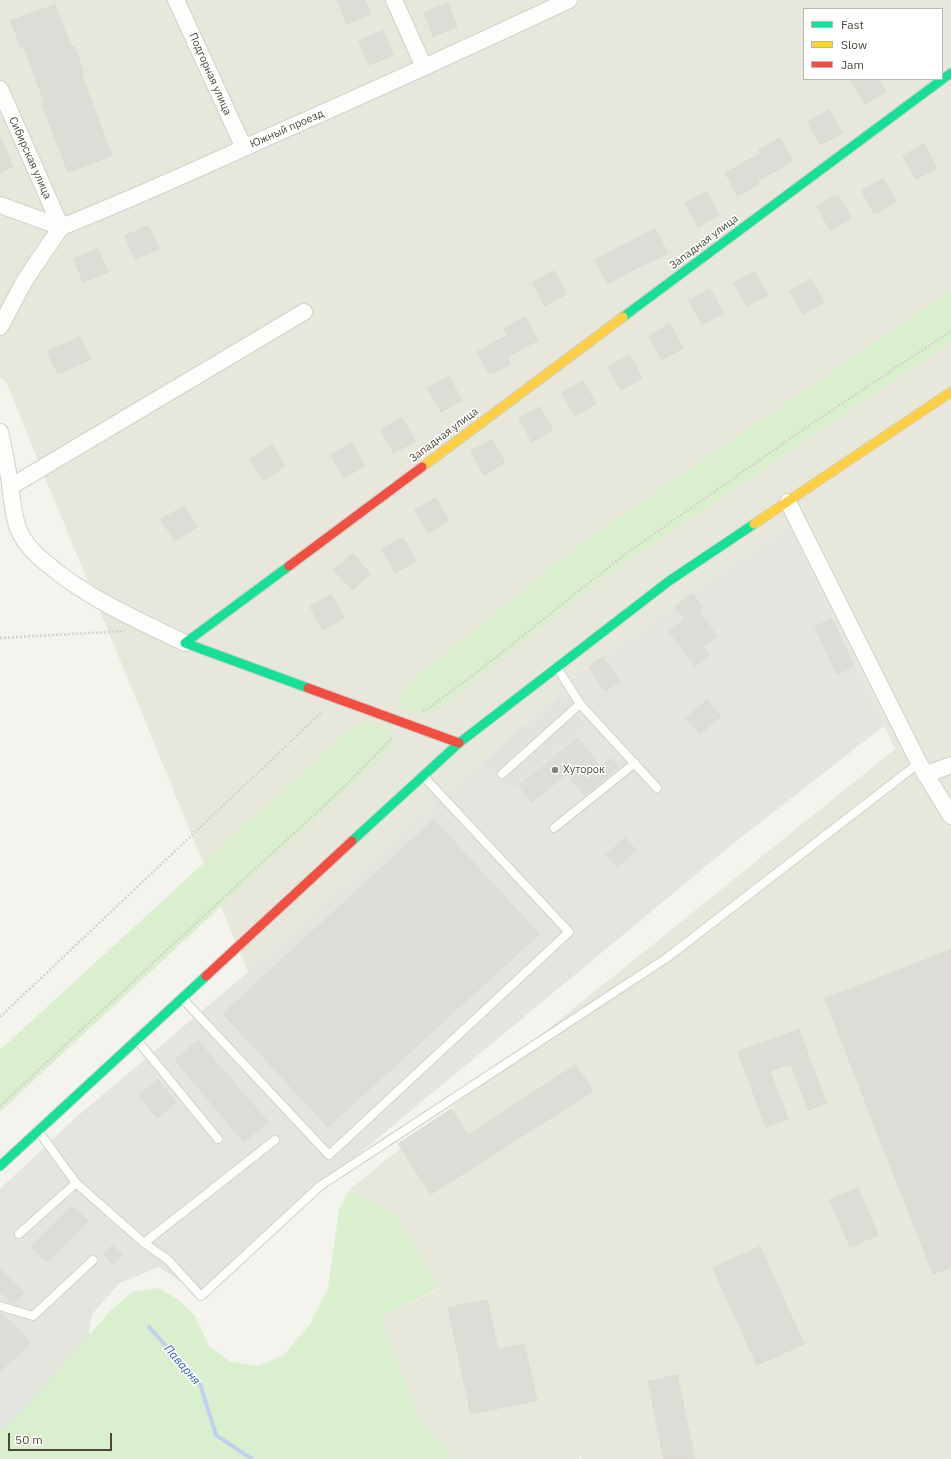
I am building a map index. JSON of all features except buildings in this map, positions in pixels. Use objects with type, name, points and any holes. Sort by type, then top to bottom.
[{"type":"street","name":"Подгорная улица","points":[[176,0],[244,148]]},
{"type":"street","points":[[394,0],[424,67]]},
{"type":"street","name":"Южный проезд","points":[[61,227],[244,148],[569,0]]},
{"type":"street","name":"Западная улица","points":[[185,643],[942,80]]},
{"type":"street","name":"Сибирская улица","points":[[0,89],[61,227]]},
{"type":"street","points":[[0,205],[61,227],[25,280],[0,327]]},
{"type":"street","points":[[10,487],[304,312]]},
{"type":"street","points":[[0,1166],[458,743],[556,666],[669,581],[951,392]]},
{"type":"street","points":[[0,432],[15,514],[20,533],[25,542],[36,555],[62,577],[117,610],[185,643],[458,743]]},
{"type":"street","points":[[788,502],[922,769],[951,816]]},
{"type":"street","points":[[922,769],[951,765]]},
{"type":"lane","points":[[556,666],[580,704],[657,788]]},
{"type":"lane","points":[[502,774],[580,704]]},
{"type":"lane","points":[[554,828],[634,763]]},
{"type":"lane","points":[[38,1131],[76,1183],[144,1243],[166,1259],[201,1296],[320,1186],[668,957],[922,769]]},
{"type":"lane","points":[[182,997],[329,1155],[569,932],[422,776]]},
{"type":"lane","points":[[136,1040],[218,1139]]},
{"type":"lane","points":[[144,1243],[275,1140]]},
{"type":"lane","points":[[19,1234],[76,1183]]},
{"type":"lane","points":[[0,1306],[33,1316],[93,1260]]},
{"type":"path","points":[[0,1106],[155,960],[342,788],[406,724],[476,673],[624,556],[814,422],[951,331]]},
{"type":"path","points":[[0,638],[133,630]]},
{"type":"path","points":[[0,1017],[336,698]]},
{"type":"shaded area","points":[[0,0],[951,0],[951,1459],[582,1459],[580,1456],[579,1459],[455,1459],[420,1420],[380,1317],[440,1289],[395,1214],[349,1190],[895,749],[790,526],[579,674],[248,972],[6,382],[0,378]]},
{"type":"shaded area","points":[[790,526],[884,726],[734,843],[320,1186],[201,1296],[159,1267],[120,1283],[92,1314],[75,1425],[0,1459],[0,1189],[74,1119],[248,972],[579,674]]},
{"type":"shaded area","points":[[560,697],[585,725],[508,792],[484,764]]},
{"type":"green space","points":[[951,290],[951,342],[609,574],[437,710],[420,713],[407,710],[403,706],[401,700],[408,684],[583,542]]},
{"type":"green space","points":[[370,722],[382,726],[389,731],[391,739],[388,751],[0,1112],[0,1050],[351,728],[362,723]]},
{"type":"green space","points":[[349,1190],[395,1214],[440,1288],[380,1317],[420,1420],[455,1459],[0,1459],[0,1431],[37,1394],[111,1310],[132,1292],[159,1288],[180,1301],[195,1316],[209,1346],[229,1361],[258,1366],[284,1355],[310,1324],[328,1288],[339,1210]]},
{"type":"waterway","name":"Паварня","points":[[149,1327],[200,1384],[216,1435],[252,1459]]},
{"type":"traffic: fast","points":[[943,79],[951,73]]},
{"type":"traffic: fast","points":[[623,317],[942,80]]},
{"type":"traffic: fast","points":[[352,841],[459,743],[669,581],[754,524]]},
{"type":"traffic: fast","points":[[289,566],[185,643],[308,688]]},
{"type":"traffic: fast","points":[[0,1166],[206,976]]},
{"type":"traffic: slow","points":[[422,467],[623,317]]},
{"type":"traffic: slow","points":[[754,524],[951,392]]},
{"type":"traffic: jam","points":[[289,566],[422,467]]},
{"type":"traffic: jam","points":[[308,688],[459,743]]},
{"type":"traffic: jam","points":[[206,976],[352,841]]},
{"type":"place","name":"Хуторок","points":[[555,770]]}]
